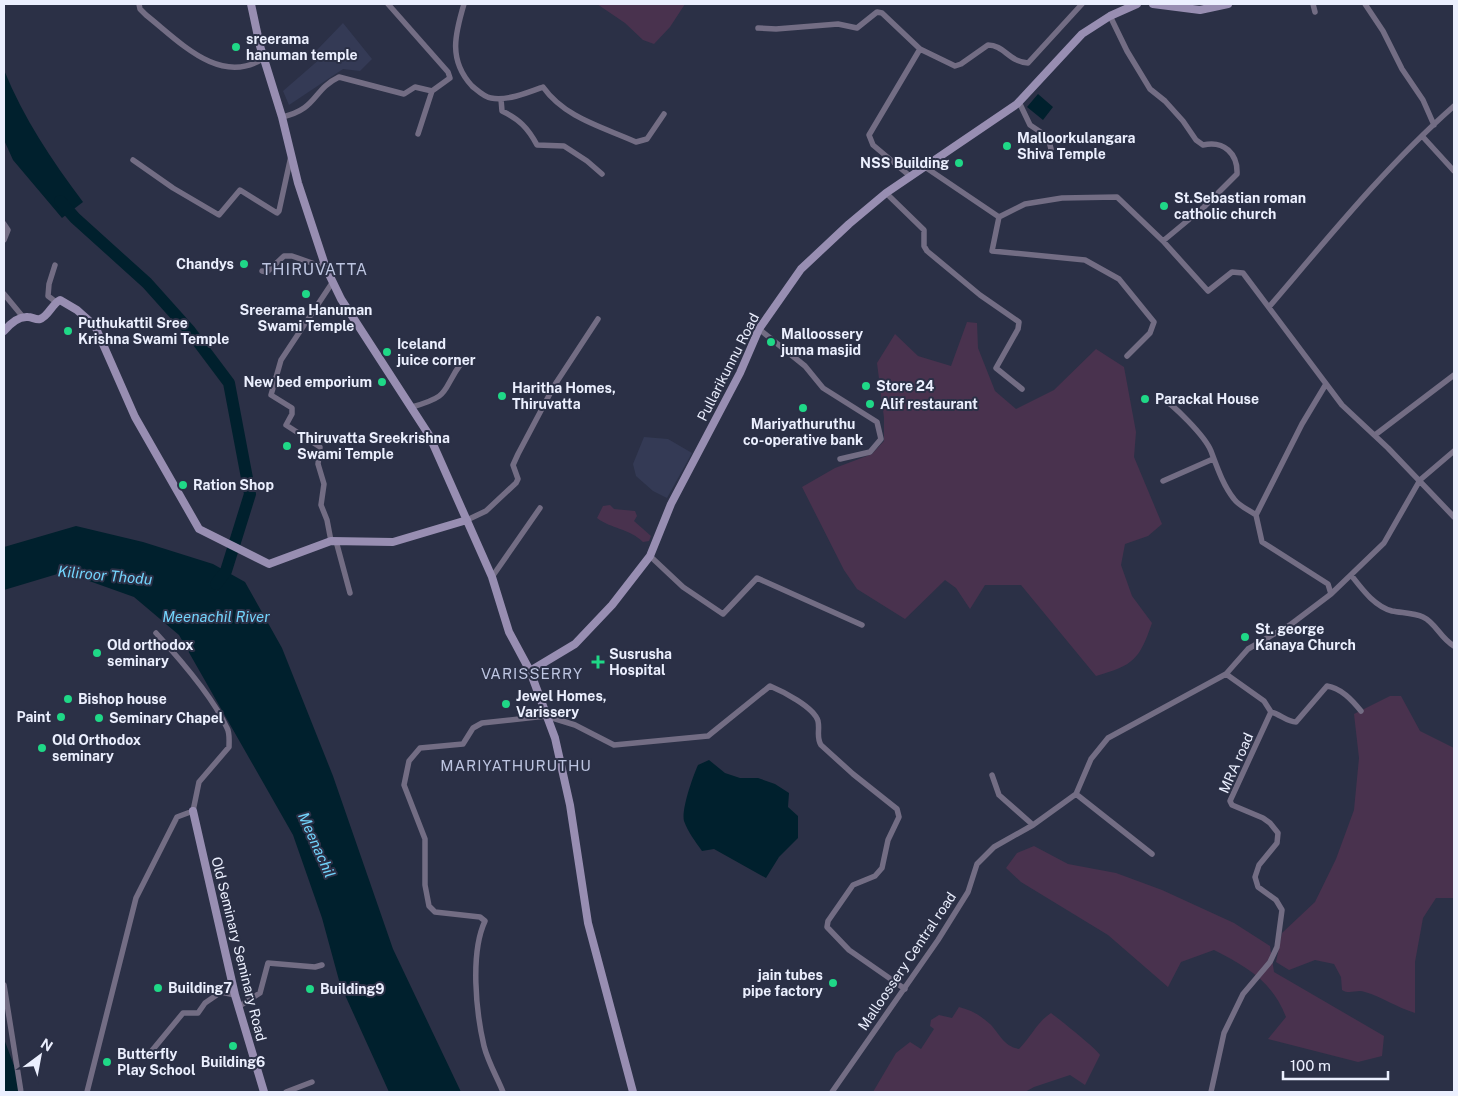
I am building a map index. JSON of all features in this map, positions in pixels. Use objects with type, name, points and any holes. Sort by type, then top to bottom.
[{"type":"main road","points":[[251,4],[291,156],[332,283],[429,435],[492,577],[508,632],[530,671],[555,738],[570,805],[588,923],[633,1092]]},
{"type":"main road","name":"Pullarikunnu Road","points":[[530,671],[575,644],[612,605],[650,556],[670,504],[740,373],[759,329],[801,269],[849,224],[886,193],[911,178],[1019,102],[1082,34],[1110,16],[1137,4]]},
{"type":"main road","points":[[1153,4],[1200,10],[1228,4]]},
{"type":"main road","points":[[4,331],[9,325],[23,317],[39,320],[46,316],[56,302],[60,300],[67,303],[95,326],[135,417],[199,529],[269,564],[334,541],[393,542],[467,520]]},
{"type":"main road","name":"Old Seminary Seminary Road","points":[[193,810],[238,1008],[264,1092]]},
{"type":"street","points":[[139,4],[140,9],[146,15],[200,58],[214,64],[234,68],[251,66],[264,58]]},
{"type":"street","points":[[388,4],[448,72],[450,78]]},
{"type":"street","points":[[464,4],[456,36],[456,60],[462,75],[488,98],[500,99],[543,87],[550,98],[571,115],[636,142],[647,139],[664,114]]},
{"type":"street","points":[[758,28],[776,29],[838,24],[857,28],[877,12],[882,13],[894,23],[920,50],[955,66],[961,64],[988,45],[993,45],[1017,62],[1028,62],[1082,4]]},
{"type":"street","points":[[1313,4],[1315,12]]},
{"type":"street","points":[[1365,4],[1383,31],[1402,70],[1423,100],[1434,125]]},
{"type":"street","points":[[1110,16],[1127,51],[1150,89],[1165,101],[1183,121],[1196,140],[1204,145],[1213,142],[1219,144],[1234,155],[1237,164],[1237,174],[1204,207],[1163,241]]},
{"type":"street","points":[[911,178],[873,146],[869,135],[920,50]]},
{"type":"street","points":[[418,134],[432,91],[450,78],[462,75]]},
{"type":"street","points":[[282,117],[298,114],[310,106],[322,90],[339,77],[404,94],[415,87],[432,91]]},
{"type":"street","points":[[500,99],[502,111],[517,118],[529,130],[537,145],[564,146],[586,160],[602,174]]},
{"type":"street","points":[[1019,102],[1030,125],[1048,137],[1051,149]]},
{"type":"street","points":[[1269,307],[1345,217],[1454,106]]},
{"type":"street","points":[[1422,137],[1454,171]]},
{"type":"street","points":[[133,160],[173,188],[219,215],[240,190],[277,213],[291,156]]},
{"type":"street","points":[[925,167],[999,217]]},
{"type":"street","points":[[886,193],[924,230],[924,246],[927,251],[980,295],[1019,322],[1018,329],[996,368],[1022,389]]},
{"type":"street","points":[[999,217],[1025,204],[1062,198],[1117,197],[1163,241],[1208,291],[1232,272],[1242,273],[1342,406],[1375,435],[1454,516]]},
{"type":"street","points":[[999,217],[992,251],[1085,260],[1119,280],[1154,322],[1150,332],[1127,356]]},
{"type":"street","points":[[4,224],[8,230],[4,240]]},
{"type":"street","points":[[262,271],[267,272],[284,256],[292,256],[326,268]]},
{"type":"street","points":[[55,265],[48,284],[48,296],[56,302]]},
{"type":"street","points":[[332,283],[281,360],[271,395],[292,408],[292,414],[286,425],[320,447],[318,464],[324,484],[321,505],[350,593]]},
{"type":"street","points":[[4,294],[23,317]]},
{"type":"street","points":[[467,520],[486,511],[516,483],[518,479],[513,466],[518,454],[554,386],[598,318]]},
{"type":"street","points":[[759,329],[805,366],[823,388],[877,422],[882,439],[870,452],[840,459]]},
{"type":"street","points":[[412,407],[437,400],[448,389],[452,376],[462,362]]},
{"type":"street","points":[[1375,435],[1454,376]]},
{"type":"street","points":[[1326,384],[1302,424],[1256,515],[1262,542],[1328,584],[1332,594]]},
{"type":"street","points":[[1159,396],[1168,401],[1211,450],[1213,460],[1235,500],[1256,515]]},
{"type":"street","points":[[1152,854],[1076,794],[1091,759],[1108,738],[1226,674],[1248,649],[1290,625],[1332,594],[1384,543],[1420,480],[1454,451]]},
{"type":"street","points":[[1163,481],[1213,460]]},
{"type":"street","points":[[492,577],[540,508]]},
{"type":"street","points":[[650,556],[683,587],[723,614],[756,578],[862,625]]},
{"type":"street","points":[[1351,575],[1380,606],[1424,617],[1434,625],[1443,640],[1454,646]]},
{"type":"street","points":[[88,1092],[136,898],[177,817],[193,810],[199,782],[229,747],[228,730],[178,657],[156,633]]},
{"type":"street","points":[[1226,674],[1264,702],[1270,712],[1276,713],[1290,722],[1296,722],[1327,686],[1334,687],[1344,694],[1362,711]]},
{"type":"street","points":[[503,1092],[484,1048],[477,1003],[477,944],[485,922],[480,917],[435,912],[429,906],[425,885],[425,839],[404,785],[409,761],[420,748],[463,744],[474,728],[482,723],[546,716],[575,725],[614,745],[708,736],[770,686],[801,703],[815,715],[818,722],[818,740],[821,745],[853,774],[897,809],[899,817],[888,840],[882,868],[875,876],[853,885],[826,927],[849,950],[904,989]]},
{"type":"street","name":"MRA road","points":[[1211,1092],[1224,1033],[1243,994],[1270,962],[1281,923],[1282,910],[1276,900],[1258,887],[1254,878],[1258,865],[1277,844],[1278,833],[1270,824],[1232,805],[1230,801],[1270,712]]},
{"type":"street","points":[[992,775],[999,796],[1033,825]]},
{"type":"street","name":"Malloossery Central road","points":[[832,1092],[904,989],[968,892],[977,864],[994,847],[1033,825],[1076,794]]},
{"type":"street","points":[[238,1008],[260,993],[268,963],[315,967],[322,965]]},
{"type":"street","points":[[4,985],[21,1092]]},
{"type":"street","points":[[150,1053],[183,1013],[198,1013],[205,1004],[221,992],[235,995]]},
{"type":"street","points":[[286,1092],[312,1082]]},
{"type":"shaded area","points":[[597,4],[685,4],[670,27],[654,44],[643,40],[625,23]]},
{"type":"shaded area","points":[[343,23],[372,59],[360,71],[343,69],[289,105],[283,91],[321,58],[317,50]]},
{"type":"shaded area","points":[[967,322],[977,323],[978,348],[995,391],[1016,409],[1054,390],[1096,349],[1124,367],[1136,432],[1134,457],[1162,524],[1148,536],[1125,544],[1121,565],[1132,596],[1152,623],[1139,653],[1127,664],[1119,668],[1096,676],[1021,585],[985,585],[970,609],[956,588],[945,580],[905,619],[857,589],[844,570],[802,487],[835,468],[872,454],[884,441],[884,418],[877,363],[895,334],[918,356],[951,366]]},
{"type":"shaded area","points":[[644,437],[668,439],[692,453],[667,498],[653,491],[636,476],[633,464]]},
{"type":"shaded area","points":[[610,505],[614,509],[635,511],[637,516],[634,521],[651,536],[649,541],[643,542],[638,537],[602,522],[597,518],[603,506]]},
{"type":"shaded area","points":[[1390,696],[1401,696],[1420,731],[1454,748],[1454,898],[1436,898],[1423,918],[1415,962],[1415,1013],[1365,992],[1342,990],[1341,977],[1334,964],[1315,960],[1289,970],[1276,962],[1282,933],[1315,902],[1336,859],[1354,810],[1359,758],[1354,714]]},
{"type":"shaded area","points":[[1034,846],[1068,864],[1116,873],[1162,890],[1234,923],[1270,946],[1274,972],[1384,1036],[1382,1056],[1358,1062],[1268,1039],[1286,1017],[1280,1004],[1266,984],[1257,976],[1214,950],[1181,962],[1168,987],[1108,935],[1021,882],[1006,868],[1017,853]]},
{"type":"shaded area","points":[[959,1007],[983,1018],[1005,1042],[1019,1049],[1051,1013],[1086,1041],[1100,1055],[1085,1085],[1070,1075],[1025,1092],[873,1092],[896,1053],[910,1042],[921,1049],[934,1029],[930,1026],[931,1020],[939,1015],[952,1018]]},
{"type":"water","points":[[4,70],[20,105],[39,138],[83,202],[62,218],[13,160],[4,140]]},
{"type":"water","points":[[1038,94],[1053,107],[1043,120],[1027,107]]},
{"type":"water","name":"Meenachil River","points":[[76,526],[143,542],[213,564],[245,582],[282,648],[333,776],[393,949],[461,1092],[389,1092],[340,984],[322,918],[293,835],[179,635],[134,597],[64,572],[4,590],[4,547]]},
{"type":"water","points":[[709,760],[725,773],[740,778],[758,778],[775,784],[789,793],[788,807],[798,816],[798,838],[779,857],[766,878],[714,849],[702,851],[684,821],[684,809],[693,777],[698,765]]},
{"type":"water","points":[[4,1039],[24,1092],[4,1092]]},
{"type":"waterway","points":[[60,201],[75,218],[147,283],[190,331],[229,383],[250,494],[226,571],[216,584]]},
{"type":"place","name":"sreerama hanuman temple","points":[[236,47]]},
{"type":"place","name":"Malloorkulangara Shiva Temple","points":[[1007,146]]},
{"type":"place","name":"NSS Building","points":[[959,163]]},
{"type":"place","name":"St.Sebastian roman catholic church","points":[[1164,206]]},
{"type":"place","name":"Chandys","points":[[244,264]]},
{"type":"place","name":"Sreerama Hanuman Swami Temple","points":[[306,294]]},
{"type":"place","name":"Puthukattil Sree Krishna Swami Temple","points":[[68,331]]},
{"type":"place","name":"Malloossery juma masjid","points":[[771,342]]},
{"type":"place","name":"Iceland juice corner","points":[[387,352]]},
{"type":"place","name":"New bed emporium","points":[[382,382]]},
{"type":"place","name":"Store 24","points":[[866,386]]},
{"type":"place","name":"Haritha Homes, Thiruvatta","points":[[502,396]]},
{"type":"place","name":"Parackal House","points":[[1145,399]]},
{"type":"place","name":"Alif restaurant","points":[[870,404]]},
{"type":"place","name":"Mariyathuruthu co-operative bank","points":[[803,408]]},
{"type":"place","name":"Thiruvatta Sreekrishna Swami Temple","points":[[287,446]]},
{"type":"place","name":"Ration Shop","points":[[183,485]]},
{"type":"place","name":"St. george Kanaya Church","points":[[1245,637]]},
{"type":"place","name":"Old orthodox seminary","points":[[97,653]]},
{"type":"place","name":"Susrusha Hospital","points":[[598,662]]},
{"type":"place","name":"Bishop house","points":[[68,699]]},
{"type":"place","name":"Jewel Homes, Varissery","points":[[506,704]]},
{"type":"place","name":"Paint","points":[[61,717]]},
{"type":"place","name":"Seminary Chapel","points":[[99,718]]},
{"type":"place","name":"Old Orthodox seminary","points":[[42,748]]},
{"type":"place","name":"jain tubes pipe factory","points":[[833,983]]},
{"type":"place","name":"Building7","points":[[158,988]]},
{"type":"place","name":"Building9","points":[[310,989]]},
{"type":"place","name":"Building6","points":[[233,1046]]},
{"type":"place","name":"Butterfly Play School","points":[[107,1062]]},
{"type":"district","name":"THIRUVATTA","points":[[315,269]]},
{"type":"district","name":"VARISSERRY","points":[[532,673]]},
{"type":"district","name":"MARIYATHURUTHU","points":[[516,765]]},
{"type":"water label","name":"Kiliroor Thodu","points":[[105,575]]},
{"type":"water label","name":"Meenachil","points":[[317,845]]}]
